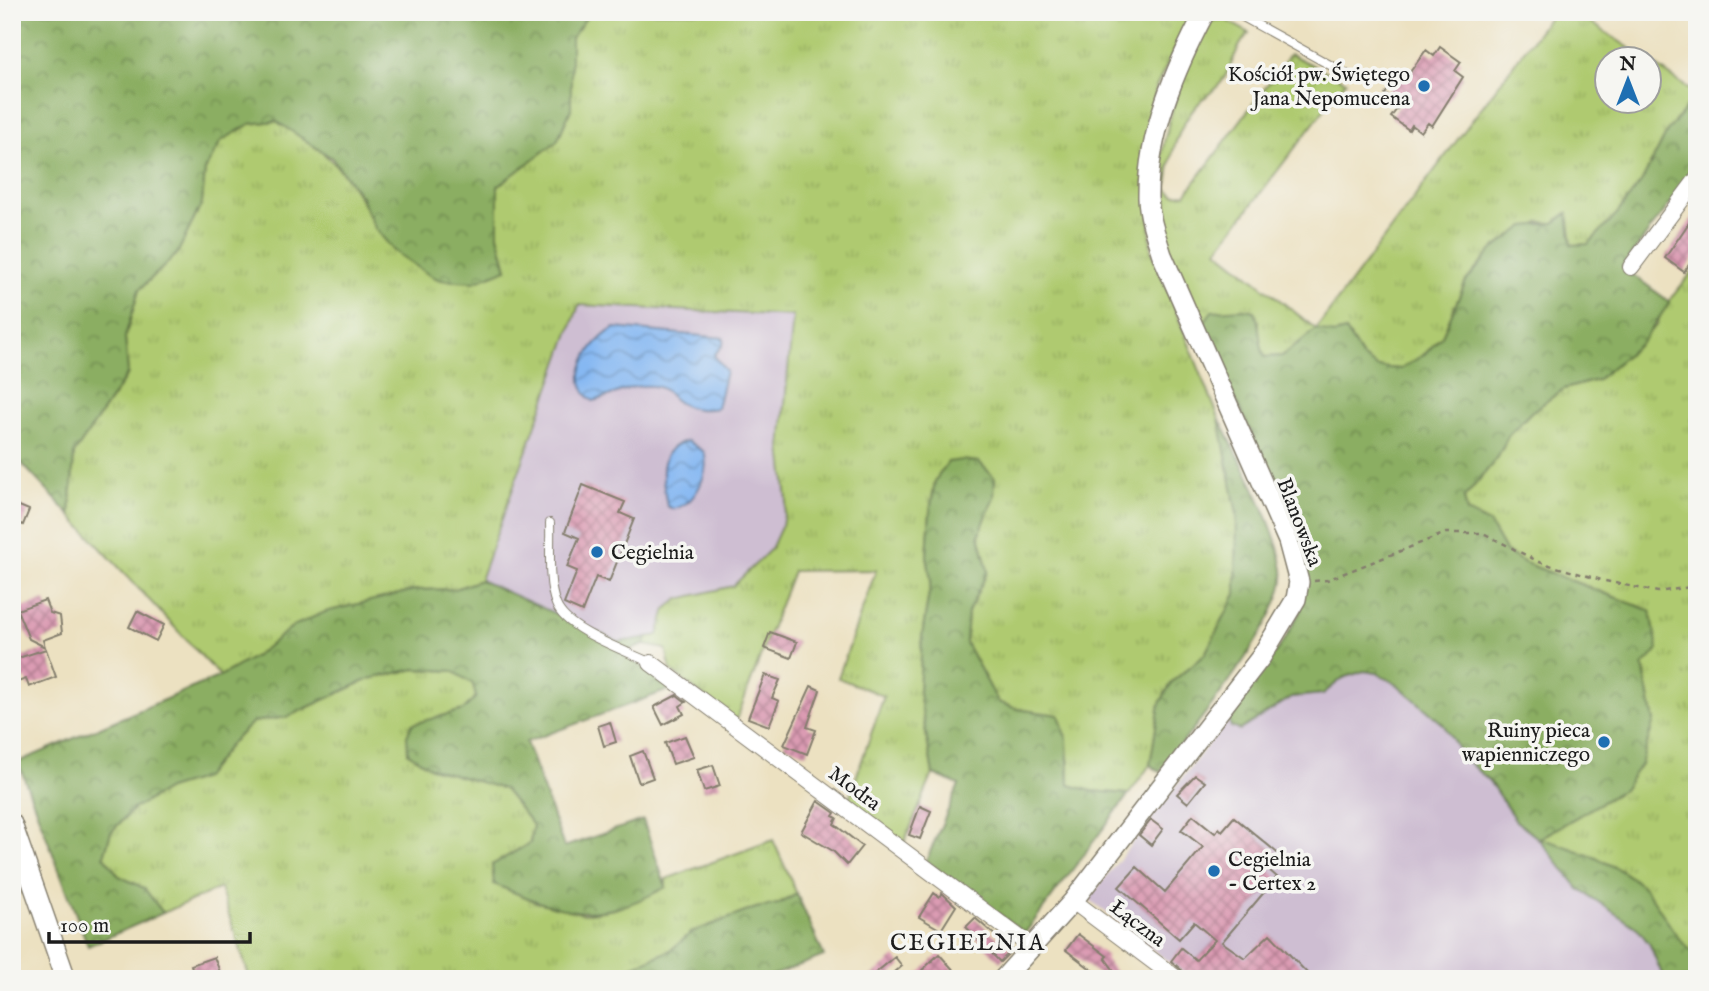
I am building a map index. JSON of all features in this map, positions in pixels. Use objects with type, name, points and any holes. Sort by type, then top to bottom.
[{"type":"street","name":"Blanowska","points":[[1003,979],[1073,901],[1261,657],[1296,599],[1299,582],[1288,541],[1162,255],[1150,217],[1148,196],[1155,142],[1169,94],[1205,12]]},
{"type":"street","points":[[1631,267],[1697,179]]},
{"type":"street","name":"Modra","points":[[651,663],[1033,948]]},
{"type":"street","points":[[12,824],[66,979]]},
{"type":"street","name":"Łączna","points":[[1073,901],[1177,979]]},
{"type":"lane","points":[[1234,12],[1350,76]]},
{"type":"lane","points":[[550,523],[553,588],[559,612],[581,629],[651,663]]},
{"type":"path","points":[[1299,582],[1328,580],[1446,533],[1483,533],[1539,562],[1605,581],[1658,592],[1697,586]]},
{"type":"shaded area","points":[[579,305],[794,316],[782,447],[787,500],[782,525],[771,550],[733,586],[666,609],[658,635],[619,642],[480,580]]},
{"type":"shaded area","points":[[1364,671],[1377,673],[1399,686],[1443,724],[1464,758],[1489,781],[1516,821],[1539,839],[1579,889],[1637,928],[1650,945],[1664,979],[1190,979],[1089,899],[1228,719],[1231,727],[1292,697],[1323,694],[1343,678]]},
{"type":"green space","points":[[12,12],[429,12],[435,18],[466,19],[477,12],[594,12],[589,14],[571,38],[571,109],[557,141],[498,186],[498,235],[507,269],[474,282],[440,280],[394,251],[375,228],[360,195],[332,158],[276,121],[250,124],[221,141],[205,170],[202,203],[177,254],[139,290],[125,337],[128,373],[74,454],[70,515],[12,453]]},
{"type":"green space","points":[[1194,12],[1156,87],[1148,133],[1151,250],[1219,418],[1237,514],[1236,594],[1205,654],[1172,682],[1160,703],[1150,765],[1129,794],[1092,791],[1069,785],[1069,762],[1059,716],[1017,709],[998,702],[966,643],[968,612],[988,571],[979,535],[994,497],[948,462],[935,481],[930,511],[927,556],[931,580],[922,636],[919,693],[933,774],[903,845],[847,804],[884,696],[838,678],[876,570],[793,571],[736,721],[671,671],[666,649],[644,645],[648,637],[658,635],[666,609],[679,599],[733,586],[771,549],[782,525],[787,500],[781,447],[793,316],[579,305],[480,580],[455,589],[415,590],[293,626],[257,655],[220,676],[70,515],[74,454],[128,374],[125,337],[139,290],[177,254],[202,203],[205,170],[221,141],[250,124],[276,121],[310,143],[336,165],[356,192],[375,228],[507,269],[498,235],[497,186],[557,141],[571,109],[571,38],[589,14]]},
{"type":"green space","points":[[1553,12],[1575,12],[1626,46],[1594,46],[1594,116],[1664,116],[1664,72],[1697,94],[1668,130],[1642,181],[1612,220],[1588,244],[1572,245],[1567,213],[1554,223],[1540,222],[1466,281],[1442,336],[1426,353],[1401,369],[1377,367],[1363,358],[1346,331],[1299,343],[1282,356],[1265,357],[1258,341],[1259,321],[1206,340],[1180,279],[1159,215],[1159,170],[1171,115],[1189,61],[1209,21],[1224,19],[1249,33],[1223,80],[1191,112],[1180,132],[1168,177],[1167,189],[1174,195],[1186,194],[1290,54],[1346,81],[1217,250],[1316,329]]},
{"type":"green space","points":[[1697,94],[1697,168],[1622,267],[1670,302],[1642,342],[1597,380],[1564,389],[1531,412],[1508,436],[1498,457],[1464,498],[1467,512],[1489,523],[1505,551],[1525,563],[1651,611],[1658,650],[1643,666],[1654,721],[1641,764],[1623,790],[1540,838],[1608,863],[1643,887],[1683,943],[1697,953],[1697,979],[1664,979],[1650,945],[1637,928],[1579,889],[1539,839],[1516,821],[1489,781],[1464,758],[1443,724],[1399,686],[1377,673],[1364,671],[1343,678],[1323,694],[1292,697],[1240,730],[1231,727],[1228,719],[1285,639],[1301,610],[1286,515],[1251,432],[1206,340],[1204,322],[1212,311],[1255,311],[1265,357],[1282,356],[1316,329],[1333,334],[1346,331],[1363,358],[1377,367],[1401,369],[1426,353],[1442,336],[1466,281],[1492,250],[1525,226],[1554,223],[1568,213],[1572,245],[1588,244],[1612,220],[1642,181],[1668,130]]},
{"type":"green space","points":[[1697,266],[1697,413],[1692,420],[1697,424],[1697,953],[1690,952],[1612,866],[1539,839],[1623,790],[1654,721],[1643,665],[1651,611],[1525,563],[1505,551],[1489,523],[1467,512],[1464,498],[1498,457],[1508,436],[1531,412],[1564,389],[1597,380],[1657,325],[1663,308]]},
{"type":"green space","points":[[1219,418],[1273,532],[1283,570],[1281,590],[1255,643],[1214,703],[1160,772],[1150,765],[1160,703],[1172,682],[1205,654],[1236,594],[1237,514]]},
{"type":"green space","points":[[948,462],[979,462],[995,478],[994,497],[979,535],[988,571],[968,612],[966,643],[998,702],[1017,709],[1059,715],[1067,740],[1069,785],[1092,791],[1129,794],[1025,933],[926,861],[959,785],[933,774],[919,693],[922,636],[931,580],[927,556],[930,511],[935,481]]},
{"type":"green space","points":[[480,580],[619,642],[648,637],[644,645],[623,653],[677,687],[526,742],[564,847],[643,820],[666,887],[619,907],[580,911],[541,903],[494,884],[492,865],[530,843],[533,825],[504,789],[431,768],[408,753],[407,736],[412,724],[463,710],[476,697],[473,684],[453,671],[415,669],[369,679],[287,717],[253,722],[232,742],[204,778],[168,789],[133,809],[111,832],[104,856],[119,876],[144,888],[163,913],[88,946],[18,762],[220,676],[257,655],[293,626],[325,612],[415,590],[455,589]]},
{"type":"green space","points":[[415,669],[453,671],[473,684],[476,697],[463,710],[472,778],[504,789],[533,825],[530,843],[492,865],[533,901],[584,914],[615,909],[666,887],[666,879],[773,840],[797,894],[778,904],[756,908],[692,932],[671,950],[630,968],[589,979],[250,979],[220,888],[163,913],[144,888],[119,876],[104,856],[111,832],[133,809],[168,789],[204,778],[232,742],[253,722],[287,717],[369,679]]},
{"type":"green space","points":[[797,894],[824,956],[764,979],[589,979],[630,968],[671,950],[692,932],[756,908],[778,904]]},
{"type":"water","points":[[615,328],[724,338],[723,345],[714,355],[726,371],[717,408],[689,407],[679,403],[663,389],[649,386],[633,387],[593,401],[581,382],[584,361],[598,342]]},
{"type":"water","points":[[688,441],[704,452],[705,469],[694,495],[673,509],[667,506],[663,466],[670,450],[677,444]]},
{"type":"building","name":"Kościół pw. Świętego Jana Nepomucena","points":[[1440,47],[1461,62],[1455,71],[1463,77],[1432,126],[1428,123],[1421,132],[1412,125],[1409,130],[1391,117],[1400,105],[1385,94],[1399,75],[1405,79],[1426,50],[1434,56]]},
{"type":"building","points":[[1697,211],[1697,253],[1684,272],[1665,258]]},
{"type":"building","name":"Cegielnia","points":[[583,485],[625,502],[620,513],[634,519],[609,582],[596,577],[582,612],[564,604],[577,571],[567,567],[579,538],[565,532]]},
{"type":"building","points":[[12,503],[29,510],[23,525],[12,521]]},
{"type":"building","points":[[45,600],[50,613],[60,616],[62,633],[43,640],[45,647],[29,639],[17,610]]},
{"type":"building","points":[[137,611],[164,625],[156,641],[129,627]]},
{"type":"building","points":[[770,632],[797,642],[791,658],[764,648]]},
{"type":"building","points":[[46,649],[56,677],[29,687],[26,679],[15,683],[12,660]]},
{"type":"building","points":[[765,675],[780,680],[772,698],[779,701],[769,726],[748,718]]},
{"type":"building","points":[[811,686],[820,690],[807,727],[816,730],[807,754],[784,745]]},
{"type":"building","points":[[677,695],[686,702],[680,706],[684,714],[663,725],[654,707]]},
{"type":"building","points":[[610,722],[616,742],[604,746],[598,726]]},
{"type":"building","points":[[685,736],[694,757],[673,764],[665,743]]},
{"type":"building","points":[[643,751],[653,778],[639,783],[630,756]]},
{"type":"building","points":[[713,765],[720,786],[704,791],[697,770]]},
{"type":"building","points":[[1195,775],[1205,782],[1188,803],[1177,794]]},
{"type":"building","points":[[818,801],[835,813],[833,816],[837,818],[834,824],[862,846],[847,865],[833,851],[801,832]]},
{"type":"building","points":[[920,806],[931,811],[920,839],[909,835]]},
{"type":"building","points":[[1193,815],[1215,833],[1219,828],[1222,831],[1234,817],[1281,856],[1269,870],[1277,877],[1222,942],[1245,958],[1270,934],[1308,974],[1303,979],[1282,979],[1275,971],[1270,979],[1192,979],[1171,961],[1181,948],[1196,960],[1215,940],[1194,922],[1179,939],[1119,887],[1137,867],[1165,892],[1203,847],[1181,830]]},
{"type":"building","points":[[1151,820],[1163,829],[1151,845],[1139,835]]},
{"type":"building","points":[[934,893],[939,897],[942,893],[956,906],[941,930],[919,917]]},
{"type":"building","points":[[975,918],[1012,950],[1000,962],[966,927]]},
{"type":"building","points":[[1078,934],[1107,956],[1105,958],[1120,979],[1104,979],[1066,950]]},
{"type":"building","points":[[939,954],[957,974],[951,979],[913,979]]},
{"type":"building","points":[[214,957],[220,972],[196,979],[191,965]]},
{"type":"building","points":[[895,957],[902,966],[887,979],[868,979]]},
{"type":"place","name":"Kościół pw. Świętego Jana Nepomucena","points":[[1424,86]]},
{"type":"place","name":"Cegielnia","points":[[597,552]]},
{"type":"place","name":"Ruiny pieca wapienniczego","points":[[1604,742]]},
{"type":"place","name":"Cegielnia - Certex 2","points":[[1214,871]]},
{"type":"district","name":"CEGIELNIA","points":[[968,942]]}]
